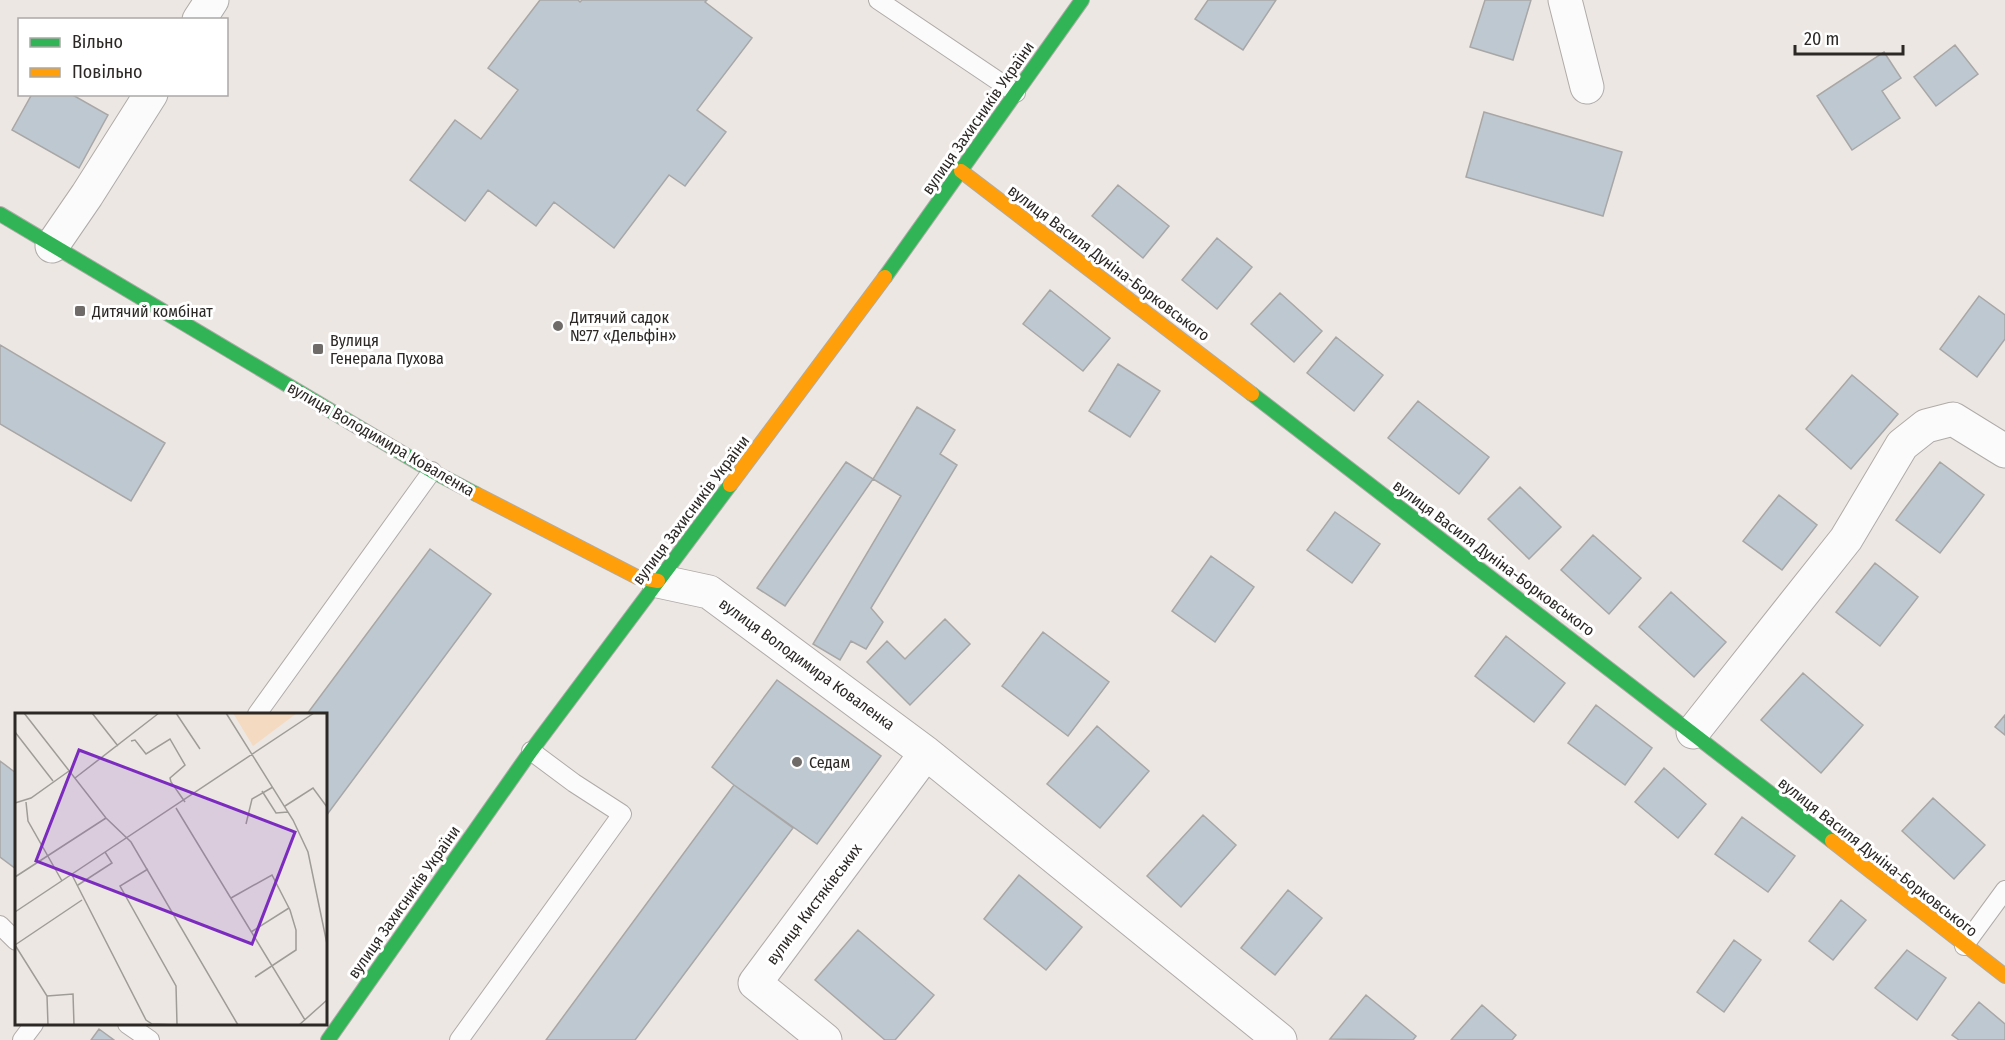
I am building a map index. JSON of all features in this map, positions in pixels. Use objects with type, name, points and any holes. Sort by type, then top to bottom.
[{"type":"street","points":[[200,18],[212,0]]},
{"type":"street","name":"вулиця Захисників України","points":[[330,1039],[531,751],[866,304],[1082,0]]},
{"type":"street","points":[[1565,0],[1587,87]]},
{"type":"street","points":[[52,246],[150,96]]},
{"type":"street","name":"вулиця Василя Дуніна-Борковського","points":[[961,171],[1693,732],[2005,975]]},
{"type":"street","name":"вулиця Володимира Коваленка","points":[[0,214],[432,471],[637,577],[709,592],[926,753],[1280,1040]]},
{"type":"street","points":[[1693,732],[1846,539],[1902,445],[1926,426],[1953,419],[2005,451]]},
{"type":"street","name":"вулиця Кистяківських","points":[[825,1040],[755,983],[926,753]]},
{"type":"lane","points":[[878,0],[1016,93]]},
{"type":"lane","points":[[258,713],[432,471]]},
{"type":"lane","points":[[459,1040],[622,814],[574,783],[531,751]]},
{"type":"lane","points":[[1964,945],[2005,890]]},
{"type":"lane","points":[[0,925],[15,940]]},
{"type":"lane","points":[[22,1040],[33,1025]]},
{"type":"lane","points":[[130,1025],[150,1040]]},
{"type":"building","points":[[540,0],[578,0],[580,2],[582,0],[707,0],[705,2],[752,38],[697,110],[726,132],[685,186],[669,175],[614,248],[554,202],[536,226],[488,190],[465,221],[410,180],[455,120],[481,139],[518,90],[488,68]]},
{"type":"building","points":[[1208,0],[1276,0],[1243,50],[1195,19]]},
{"type":"building","points":[[1485,0],[1531,0],[1513,60],[1470,47]]},
{"type":"building","points":[[1955,45],[1978,74],[1936,106],[1914,77]]},
{"type":"building","points":[[1884,52],[1901,78],[1882,91],[1900,118],[1852,150],[1817,96]]},
{"type":"building","points":[[31,96],[75,96],[108,115],[79,168],[12,130]]},
{"type":"building","points":[[1484,112],[1622,152],[1603,216],[1466,177]]},
{"type":"building","points":[[1118,185],[1169,226],[1143,258],[1092,216]]},
{"type":"building","points":[[1217,238],[1252,267],[1217,309],[1182,280]]},
{"type":"building","points":[[1050,290],[1110,338],[1083,371],[1023,324]]},
{"type":"building","points":[[1280,293],[1322,331],[1294,362],[1251,324]]},
{"type":"building","points":[[1979,296],[2005,315],[2005,339],[1977,377],[1940,349]]},
{"type":"building","points":[[1336,337],[1383,375],[1354,411],[1307,373]]},
{"type":"building","points":[[0,345],[165,443],[131,501],[0,424]]},
{"type":"building","points":[[1118,364],[1160,391],[1130,437],[1089,411]]},
{"type":"building","points":[[1852,375],[1898,414],[1851,469],[1806,429]]},
{"type":"building","points":[[1418,401],[1489,457],[1459,494],[1388,438]]},
{"type":"building","points":[[917,407],[955,430],[940,454],[957,465],[871,608],[883,622],[866,649],[851,641],[840,660],[813,644],[901,496],[873,479]]},
{"type":"building","points":[[846,462],[873,479],[785,606],[757,588]]},
{"type":"building","points":[[1940,462],[1984,495],[1940,553],[1896,520]]},
{"type":"building","points":[[1520,487],[1561,527],[1529,559],[1488,519]]},
{"type":"building","points":[[1779,495],[1817,525],[1782,570],[1743,541]]},
{"type":"building","points":[[1335,512],[1380,544],[1352,583],[1307,550]]},
{"type":"building","points":[[1593,535],[1641,578],[1609,614],[1561,570]]},
{"type":"building","points":[[430,549],[491,594],[327,815],[327,713],[308,713]]},
{"type":"building","points":[[1211,556],[1254,587],[1215,642],[1172,611]]},
{"type":"building","points":[[1875,563],[1918,597],[1880,646],[1836,612]]},
{"type":"building","points":[[1671,592],[1726,642],[1694,677],[1639,627]]},
{"type":"building","points":[[945,619],[970,644],[910,705],[867,662],[887,641],[905,659]]},
{"type":"building","points":[[1043,632],[1109,682],[1068,736],[1002,686]]},
{"type":"building","points":[[1506,636],[1565,683],[1534,722],[1475,676]]},
{"type":"building","points":[[1803,673],[1863,725],[1821,773],[1761,720]]},
{"type":"building","name":"Седам","points":[[777,680],[881,756],[817,844],[712,767]]},
{"type":"building","points":[[1596,705],[1652,748],[1625,785],[1568,743]]},
{"type":"building","points":[[2005,715],[2005,735],[1995,727]]},
{"type":"building","points":[[1097,726],[1149,771],[1100,828],[1047,784]]},
{"type":"building","points":[[0,761],[15,772],[15,868],[0,857]]},
{"type":"building","points":[[1664,768],[1706,804],[1678,838],[1635,802]]},
{"type":"building","points":[[734,785],[793,828],[635,1040],[546,1040]]},
{"type":"building","points":[[1933,798],[1985,845],[1954,879],[1902,831]]},
{"type":"building","points":[[1203,815],[1236,845],[1181,907],[1147,876]]},
{"type":"building","points":[[1742,817],[1795,856],[1768,892],[1715,854]]},
{"type":"building","points":[[1019,875],[1082,927],[1046,970],[984,919]]},
{"type":"building","points":[[1288,890],[1322,918],[1275,975],[1241,948]]},
{"type":"building","points":[[1841,900],[1866,920],[1833,960],[1809,941]]},
{"type":"building","points":[[858,930],[934,995],[895,1040],[885,1040],[815,980]]},
{"type":"building","points":[[1734,940],[1761,960],[1724,1012],[1697,992]]},
{"type":"building","points":[[1907,950],[1946,978],[1917,1020],[1875,988]]},
{"type":"building","points":[[1366,995],[1416,1036],[1413,1040],[1330,1039]]},
{"type":"building","points":[[1979,1002],[2005,1024],[2005,1040],[1959,1040],[1952,1035]]},
{"type":"building","points":[[1482,1005],[1516,1035],[1512,1040],[1451,1040]]},
{"type":"building","points":[[99,1029],[114,1040],[91,1040]]},
{"type":"traffic: fast","points":[[885,277],[1082,0]]},
{"type":"traffic: fast","points":[[0,214],[432,471],[476,494]]},
{"type":"traffic: fast","points":[[1252,394],[1832,841]]},
{"type":"traffic: fast","points":[[328,1040],[531,751],[730,485]]},
{"type":"traffic: slow","points":[[961,171],[1252,394]]},
{"type":"traffic: slow","points":[[730,485],[885,277]]},
{"type":"traffic: slow","points":[[476,494],[637,577],[658,581]]},
{"type":"traffic: slow","points":[[1832,841],[2005,976]]},
{"type":"place","name":"Дитячий комбінат","points":[[80,311]]},
{"type":"place","name":"Дитячий садок №77 «Дельфін»","points":[[558,326]]},
{"type":"place","name":"Вулиця Генерала Пухова","points":[[318,349]]},
{"type":"place","name":"Седам","points":[[797,762]]}]
